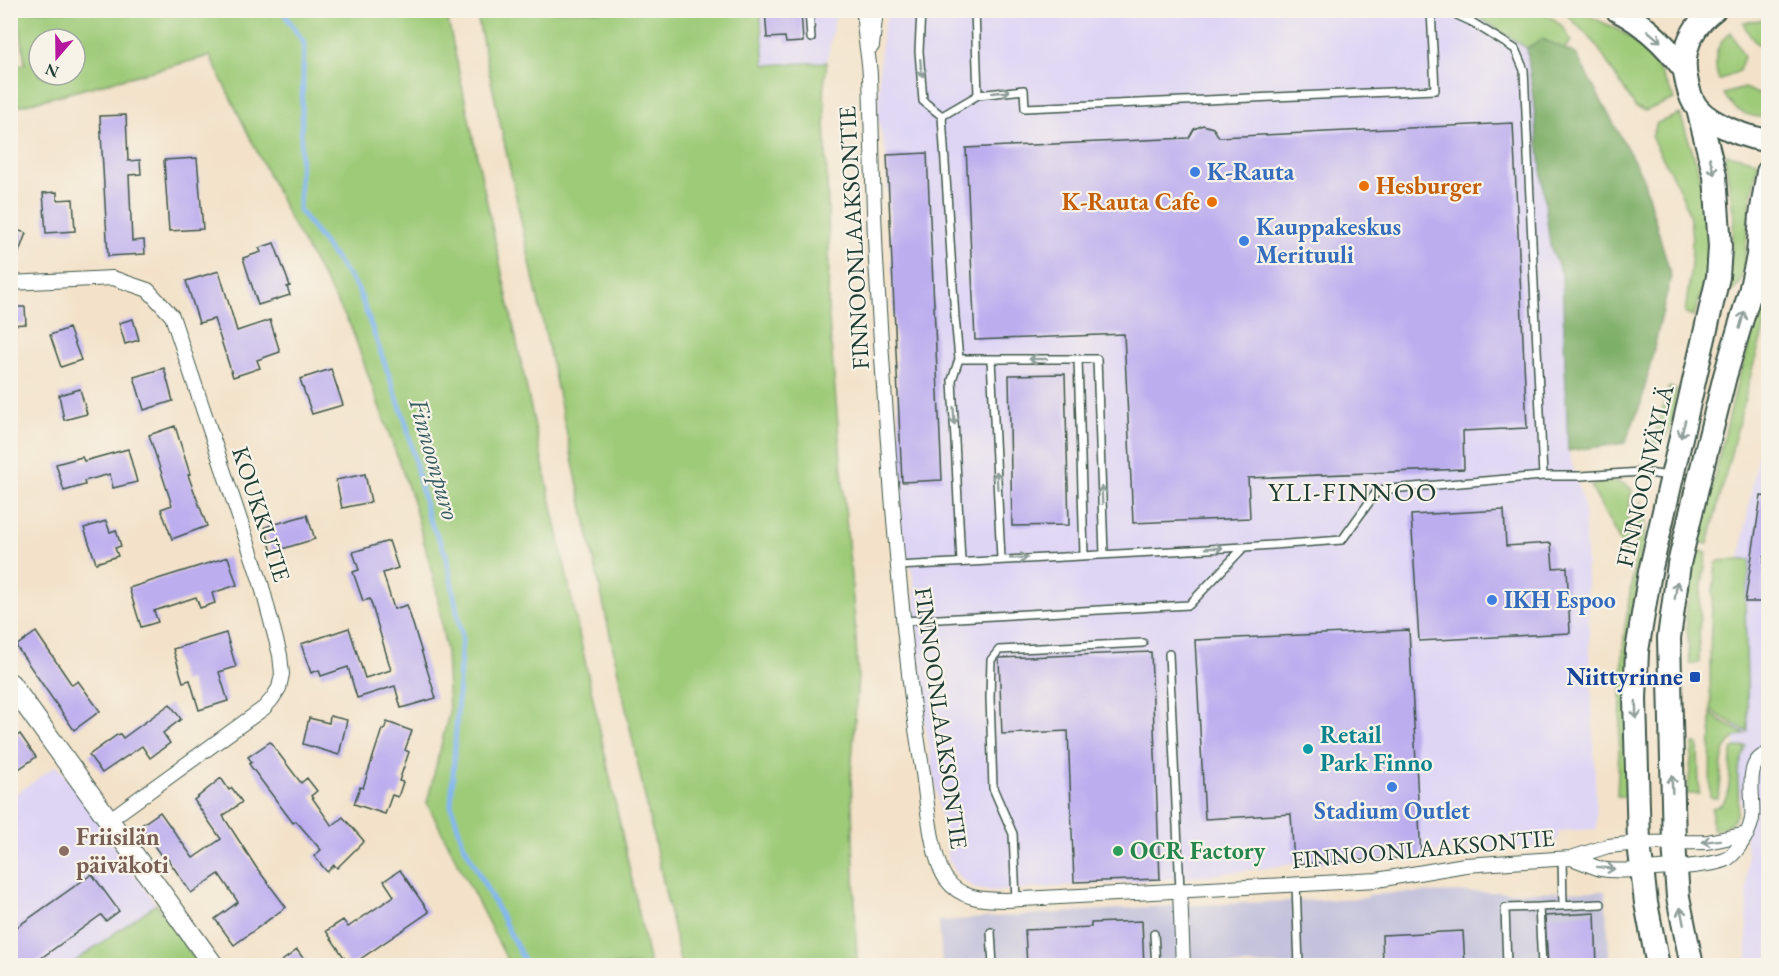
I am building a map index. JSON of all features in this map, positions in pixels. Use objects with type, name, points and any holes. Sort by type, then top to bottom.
[{"type":"main road","points":[[1617,10],[1651,32],[1669,49],[1684,69]]},
{"type":"main road","points":[[1684,69],[1685,51],[1690,39],[1704,18],[1713,11]]},
{"type":"main road","name":"FINNOONVÄYLÄ","points":[[1658,966],[1646,903],[1639,843],[1635,699],[1637,651],[1650,572],[1718,277],[1720,247],[1715,176],[1698,109],[1690,94],[1684,69]]},
{"type":"main road","points":[[1698,109],[1729,129],[1746,136],[1768,140]]},
{"type":"main road","points":[[1692,966],[1678,897],[1674,843],[1669,638],[1679,564],[1725,376],[1750,292],[1758,256],[1761,215],[1768,172]]},
{"type":"main road","points":[[1758,256],[1768,235]]},
{"type":"street","name":"FINNOONLAAKSONTIE","points":[[864,10],[863,24],[869,72],[883,391],[903,621],[917,739],[939,864],[946,879],[964,895],[990,900],[1377,880],[1465,865],[1566,858],[1608,846],[1707,842],[1747,834]]},
{"type":"street","name":"FINNOONLAAKSONTIE","points":[[869,72],[876,10]]},
{"type":"street","name":"KOUKKUTIE","points":[[10,284],[113,278],[148,290],[172,316],[261,583],[280,655],[282,674],[279,688],[264,708],[109,820]]},
{"type":"street","points":[[10,683],[214,966]]},
{"type":"street","name":"FINNOONLAAKSONTIE","points":[[1566,858],[1602,869],[1676,867],[1708,864],[1728,859],[1738,849],[1747,834],[1752,819],[1754,766],[1760,756],[1768,754]]},
{"type":"street","points":[[1180,890],[1183,966]]},
{"type":"lane","points":[[809,10],[811,38]]},
{"type":"lane","points":[[921,10],[920,51],[924,101],[942,116],[959,359],[952,380],[961,562]]},
{"type":"lane","points":[[975,10],[978,95]]},
{"type":"lane","points":[[942,116],[978,95],[1024,90],[1025,108],[1435,90],[1431,10]]},
{"type":"lane","points":[[1446,10],[1470,21],[1515,49],[1524,70],[1543,476]]},
{"type":"lane","points":[[959,359],[1097,359],[1104,554]]},
{"type":"lane","points":[[991,359],[1001,559]]},
{"type":"lane","points":[[1078,359],[1084,555]]},
{"type":"lane","points":[[898,566],[1342,540],[1378,490],[1543,476],[1641,472],[1672,476]]},
{"type":"lane","points":[[903,621],[1189,605],[1244,547]]},
{"type":"lane","points":[[1016,900],[1013,834],[993,788],[991,660],[999,650],[1143,643]]},
{"type":"lane","points":[[1169,654],[1180,890]]},
{"type":"lane","points":[[1563,906],[1566,858]]},
{"type":"lane","points":[[1296,884],[1299,966]]},
{"type":"lane","points":[[1507,966],[1505,908],[1601,904]]},
{"type":"lane","points":[[1539,907],[1542,966]]},
{"type":"lane","points":[[991,932],[993,966]]},
{"type":"lane","points":[[1154,934],[1156,966]]},
{"type":"shaded area","points":[[889,10],[1481,11],[1483,12],[1480,18],[1527,48],[1550,246],[1562,274],[1568,451],[1584,505],[1597,829],[1559,831],[1557,841],[1548,841],[1548,846],[1438,851],[1421,857],[1294,864],[1196,877],[998,891],[976,889],[958,876],[948,858],[921,700],[914,582],[901,524],[902,482],[886,153],[878,119],[883,29]]},
{"type":"shaded area","points":[[760,11],[836,11],[827,62],[765,65]]},
{"type":"shaded area","points":[[1768,370],[1768,959],[1747,959],[1747,853],[1735,750],[1734,595],[1760,440],[1763,392]]},
{"type":"shaded area","name":"Friisilän päiväkoti","points":[[57,765],[156,904],[71,965],[11,965],[10,798]]},
{"type":"shaded area","points":[[1605,891],[1610,965],[942,965],[939,921],[1148,907],[1367,898],[1368,895],[1396,893]]},
{"type":"green space","points":[[1521,10],[1545,14],[1564,29],[1571,41],[1564,49],[1542,39],[1527,48],[1480,18],[1483,12],[1481,11]]},
{"type":"green space","points":[[18,11],[446,11],[650,965],[510,965],[427,803],[449,713],[446,652],[436,588],[413,501],[351,327],[292,223],[210,56],[11,108],[11,68],[25,64]]},
{"type":"green space","points":[[476,11],[760,11],[765,65],[827,62],[824,85],[829,246],[828,308],[858,677],[851,775],[857,965],[681,965]]},
{"type":"green space","points":[[1563,11],[1575,11],[1587,15],[1629,36],[1647,52],[1674,99],[1645,111],[1635,107],[1595,43]]},
{"type":"green space","points":[[1768,20],[1768,48],[1763,47],[1750,36],[1743,23]]},
{"type":"green space","points":[[1731,32],[1744,57],[1739,71],[1719,81],[1716,54],[1721,42]]},
{"type":"green space","points":[[1542,39],[1576,54],[1643,178],[1671,276],[1641,403],[1625,443],[1568,451],[1562,274],[1550,246],[1527,48]]},
{"type":"green space","points":[[1744,88],[1763,96],[1768,95],[1768,117],[1748,115],[1742,112],[1732,105],[1724,94]]},
{"type":"green space","points":[[1680,114],[1697,165],[1703,193],[1708,241],[1707,275],[1694,316],[1685,313],[1692,246],[1690,220],[1680,190],[1652,138],[1657,123]]},
{"type":"green space","points":[[1727,154],[1757,161],[1758,164],[1751,198],[1741,282],[1734,290],[1731,290],[1729,286],[1734,217],[1725,159]]},
{"type":"green space","points":[[1768,289],[1768,316],[1708,544],[1700,542],[1698,550],[1707,553],[1700,598],[1699,663],[1690,664],[1686,615],[1691,573],[1738,380]]},
{"type":"green space","points":[[1669,387],[1676,390],[1674,416],[1670,430],[1666,437],[1651,447]]},
{"type":"green space","points":[[1612,481],[1627,485],[1632,490],[1626,553],[1591,487],[1600,482]]},
{"type":"green space","points":[[1641,501],[1646,525],[1633,611],[1629,797],[1617,796],[1624,635],[1636,552],[1638,510]]},
{"type":"green space","points":[[1751,560],[1745,602],[1748,732],[1711,709],[1712,600],[1716,564],[1719,561]]},
{"type":"green space","points":[[1711,712],[1718,720],[1745,734],[1735,737],[1725,750],[1717,798],[1710,796]]},
{"type":"green space","points":[[1693,744],[1698,744],[1699,794],[1687,794]]},
{"type":"green space","points":[[1746,746],[1739,766],[1739,801],[1735,817],[1731,823],[1712,830],[1712,808],[1720,805],[1728,793],[1733,749]]},
{"type":"green space","points":[[156,904],[199,965],[70,965]]},
{"type":"building","points":[[765,10],[801,10],[803,42],[786,43],[785,37],[767,38]]},
{"type":"building","points":[[126,115],[128,161],[140,160],[141,174],[129,175],[132,241],[144,240],[145,254],[108,256],[100,116]]},
{"type":"building","name":"Kauppakeskus Merituuli","points":[[1513,123],[1527,428],[1463,431],[1464,469],[1248,478],[1250,518],[1133,523],[1124,334],[975,340],[966,148],[1189,138],[1194,129],[1203,125],[1213,128],[1219,137]]},
{"type":"building","points":[[927,153],[942,480],[902,482],[887,155]]},
{"type":"building","points":[[197,158],[203,229],[169,231],[164,160]]},
{"type":"building","points":[[57,192],[57,200],[73,199],[75,231],[46,233],[43,193]]},
{"type":"building","points":[[10,228],[26,233],[12,271],[10,270]]},
{"type":"building","points":[[274,243],[290,286],[287,287],[290,295],[258,305],[243,258],[261,252],[259,248]]},
{"type":"building","points":[[219,271],[237,331],[270,320],[280,352],[257,360],[260,368],[233,377],[214,319],[199,323],[186,281]]},
{"type":"building","points":[[10,307],[25,307],[26,324],[10,325]]},
{"type":"building","points":[[133,319],[139,340],[125,344],[119,323]]},
{"type":"building","points":[[69,328],[81,360],[61,367],[50,335]]},
{"type":"building","points":[[164,368],[173,401],[144,410],[134,377]]},
{"type":"building","points":[[331,369],[343,405],[312,414],[300,379]]},
{"type":"building","points":[[1065,374],[1069,525],[1012,526],[1009,375]]},
{"type":"building","points":[[80,389],[87,414],[64,420],[59,395]]},
{"type":"building","points":[[175,426],[190,474],[188,475],[207,526],[172,539],[161,509],[172,505],[149,435]]},
{"type":"building","points":[[128,449],[137,482],[113,488],[110,474],[84,481],[85,485],[64,491],[56,464],[82,457],[84,461]]},
{"type":"building","points":[[365,474],[371,502],[342,508],[336,480]]},
{"type":"building","points":[[1761,496],[1768,497],[1768,556],[1764,556],[1763,602],[1745,602]]},
{"type":"building","name":"IKH Espoo","points":[[1504,510],[1506,546],[1551,543],[1553,568],[1567,567],[1570,633],[1419,641],[1411,515]]},
{"type":"building","points":[[307,515],[315,539],[272,552],[265,527]]},
{"type":"building","points":[[106,521],[110,532],[116,530],[121,546],[115,548],[118,556],[96,563],[84,528]]},
{"type":"building","points":[[389,541],[398,568],[383,573],[394,609],[407,605],[436,698],[401,708],[395,686],[357,698],[348,667],[321,676],[319,670],[311,673],[301,644],[349,628],[365,678],[391,670],[370,599],[363,601],[353,572],[359,570],[353,552]]},
{"type":"building","points":[[228,557],[237,585],[212,593],[215,603],[200,608],[196,597],[154,611],[158,622],[141,627],[129,588]]},
{"type":"building","name":"Retail Park Finno","points":[[1409,630],[1421,857],[1294,864],[1291,814],[1205,819],[1195,640]]},
{"type":"building","points":[[36,632],[72,685],[78,681],[100,711],[74,730],[16,646]]},
{"type":"building","points":[[226,633],[236,667],[219,672],[228,701],[199,710],[190,680],[183,682],[173,649]]},
{"type":"building","points":[[1151,652],[1160,879],[1074,882],[1068,731],[1002,734],[999,659]]},
{"type":"building","points":[[170,704],[181,719],[163,733],[170,743],[150,758],[142,746],[102,773],[89,755],[117,735],[120,734],[123,738]]},
{"type":"building","points":[[330,716],[347,720],[339,755],[303,744],[309,718],[329,723]]},
{"type":"building","points":[[387,722],[412,731],[405,750],[409,752],[399,781],[403,782],[398,797],[392,795],[385,814],[354,804],[360,787],[363,788],[382,729],[384,730]]},
{"type":"building","points":[[20,734],[36,757],[10,775],[10,741]]},
{"type":"building","points":[[270,742],[301,783],[307,778],[317,791],[311,796],[332,826],[343,817],[364,841],[337,868],[334,865],[327,872],[314,856],[321,850],[296,821],[293,823],[249,764],[252,762],[248,757]]},
{"type":"building","points":[[221,778],[229,790],[232,788],[242,802],[223,816],[256,867],[286,907],[234,945],[215,919],[238,902],[219,874],[191,893],[165,855],[162,857],[140,826],[160,812],[193,858],[221,839],[194,800]]},
{"type":"building","points":[[400,870],[429,912],[350,966],[326,931],[343,920],[348,927],[394,896],[384,881]]},
{"type":"building","points":[[92,874],[119,911],[106,921],[101,915],[30,966],[10,966],[10,932]]},
{"type":"building","points":[[1595,913],[1597,966],[1548,966],[1545,916]]},
{"type":"building","points":[[1142,921],[1144,966],[1027,966],[1025,930],[1091,927],[1091,923]]},
{"type":"building","points":[[1463,931],[1465,966],[1383,966],[1382,935]]},
{"type":"building","points":[[297,950],[309,966],[275,966]]},
{"type":"waterway","name":"Finnoonpuro","points":[[282,10],[304,43],[299,210],[358,289],[406,423],[428,517],[446,554],[462,637],[451,805],[463,843],[527,966]]},
{"type":"place","name":"K-Rauta","points":[[1195,172]]},
{"type":"place","name":"Hesburger","points":[[1364,186]]},
{"type":"place","name":"K-Rauta Cafe","points":[[1212,202]]},
{"type":"place","name":"Kauppakeskus Merituuli","points":[[1244,241]]},
{"type":"place","name":"IKH Espoo","points":[[1492,600]]},
{"type":"place","name":"Niittyrinne","points":[[1695,677]]},
{"type":"place","name":"Retail Park Finno","points":[[1308,749]]},
{"type":"place","name":"Stadium Outlet","points":[[1392,787]]},
{"type":"place","name":"Friisilän päiväkoti","points":[[64,851]]},
{"type":"place","name":"OCR Factory","points":[[1118,851]]},
{"type":"district","name":"YLI-FINNOO","points":[[1353,492]]}]
